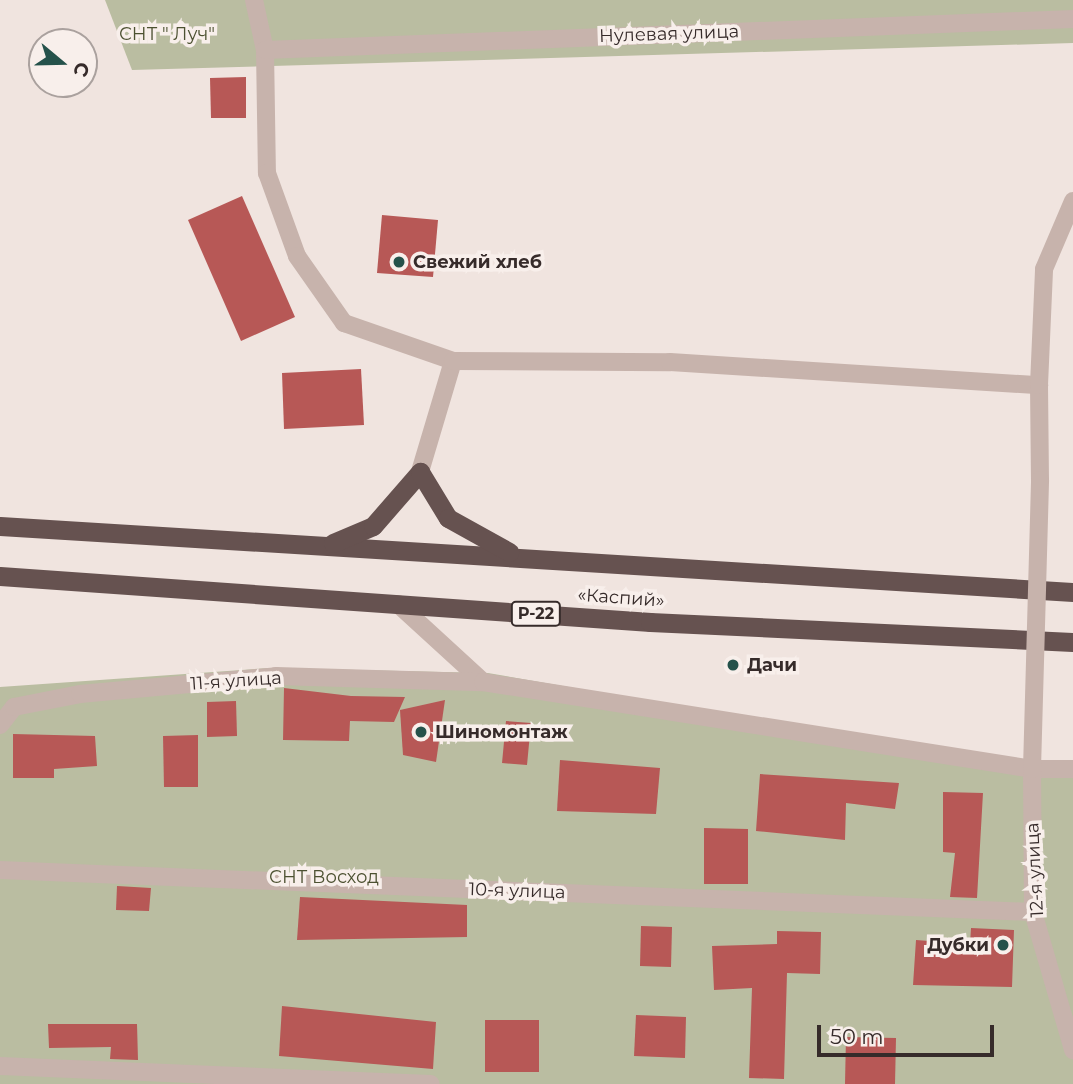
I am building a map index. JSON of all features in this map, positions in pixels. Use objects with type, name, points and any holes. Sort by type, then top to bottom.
[{"type":"highway","points":[[328,545],[373,526],[420,472],[448,518],[513,555]]},
{"type":"highway","name":"«Каспий»","points":[[0,526],[513,555],[1073,592]]},
{"type":"highway","name":"«Каспий»","points":[[0,576],[398,604],[1073,642]]},
{"type":"street","points":[[254,0],[265,50],[267,173],[297,256],[344,323],[453,361],[657,361],[1039,385]]},
{"type":"street","name":"Нулевая улица","points":[[265,50],[1073,19]]},
{"type":"street","name":"12-я улица","points":[[1073,201],[1044,269],[1039,385],[1040,480],[1032,769],[1033,912],[1073,1050]]},
{"type":"street","points":[[420,472],[453,361]]},
{"type":"street","points":[[398,604],[483,682]]},
{"type":"street","name":"11-я улица","points":[[0,725],[14,707],[80,694],[263,677],[483,682],[1032,769],[1073,769]]},
{"type":"street","name":"10-я улица","points":[[0,870],[1033,912]]},
{"type":"street","points":[[0,1066],[431,1084]]},
{"type":"green space","name":"СНТ \" Луч\"","points":[[105,0],[1073,0],[1073,43],[132,70]]},
{"type":"green space","name":"СНТ Восход","points":[[269,668],[488,673],[1000,762],[1073,762],[1073,1084],[0,1084],[0,687]]},
{"type":"building","points":[[246,77],[246,118],[211,118],[210,78]]},
{"type":"building","points":[[242,196],[295,317],[241,341],[188,220]]},
{"type":"building","points":[[382,215],[438,220],[433,277],[377,273]]},
{"type":"building","points":[[361,369],[364,425],[284,429],[282,373]]},
{"type":"building","points":[[284,688],[351,696],[405,697],[394,722],[350,721],[349,741],[283,740]]},
{"type":"building","name":"Шиномонтаж","points":[[445,700],[436,762],[403,755],[400,710]]},
{"type":"building","points":[[236,701],[237,736],[207,737],[207,702]]},
{"type":"building","points":[[506,721],[531,723],[527,765],[502,763]]},
{"type":"building","points":[[13,734],[95,736],[97,766],[54,769],[54,778],[13,778]]},
{"type":"building","points":[[198,735],[198,787],[164,787],[163,736]]},
{"type":"building","points":[[560,760],[660,768],[656,814],[557,811]]},
{"type":"building","points":[[760,774],[899,783],[895,809],[846,803],[845,840],[756,831]]},
{"type":"building","points":[[943,792],[983,793],[977,898],[950,897],[955,853],[943,852]]},
{"type":"building","points":[[704,828],[748,829],[748,884],[704,884]]},
{"type":"building","points":[[117,886],[151,888],[149,911],[116,910]]},
{"type":"building","points":[[300,897],[467,905],[467,937],[297,940]]},
{"type":"building","points":[[641,926],[672,927],[671,967],[640,966]]},
{"type":"building","points":[[971,928],[1014,930],[1012,987],[913,985],[916,940],[970,944]]},
{"type":"building","points":[[777,931],[821,932],[820,974],[787,973],[784,1079],[749,1078],[752,988],[714,990],[712,946],[777,944]]},
{"type":"building","points":[[282,1006],[436,1022],[433,1069],[279,1056]]},
{"type":"building","points":[[636,1015],[686,1017],[685,1058],[634,1056]]},
{"type":"building","points":[[485,1020],[539,1020],[539,1072],[485,1072]]},
{"type":"building","points":[[48,1024],[137,1024],[138,1060],[110,1059],[111,1047],[49,1048]]},
{"type":"building","points":[[846,1037],[896,1038],[895,1084],[845,1084]]},
{"type":"place","name":"Свежий хлеб","points":[[399,262]]},
{"type":"place","name":"Дачи","points":[[733,665]]},
{"type":"place","name":"Шиномонтаж","points":[[421,732]]},
{"type":"place","name":"Дубки","points":[[1003,945]]}]
